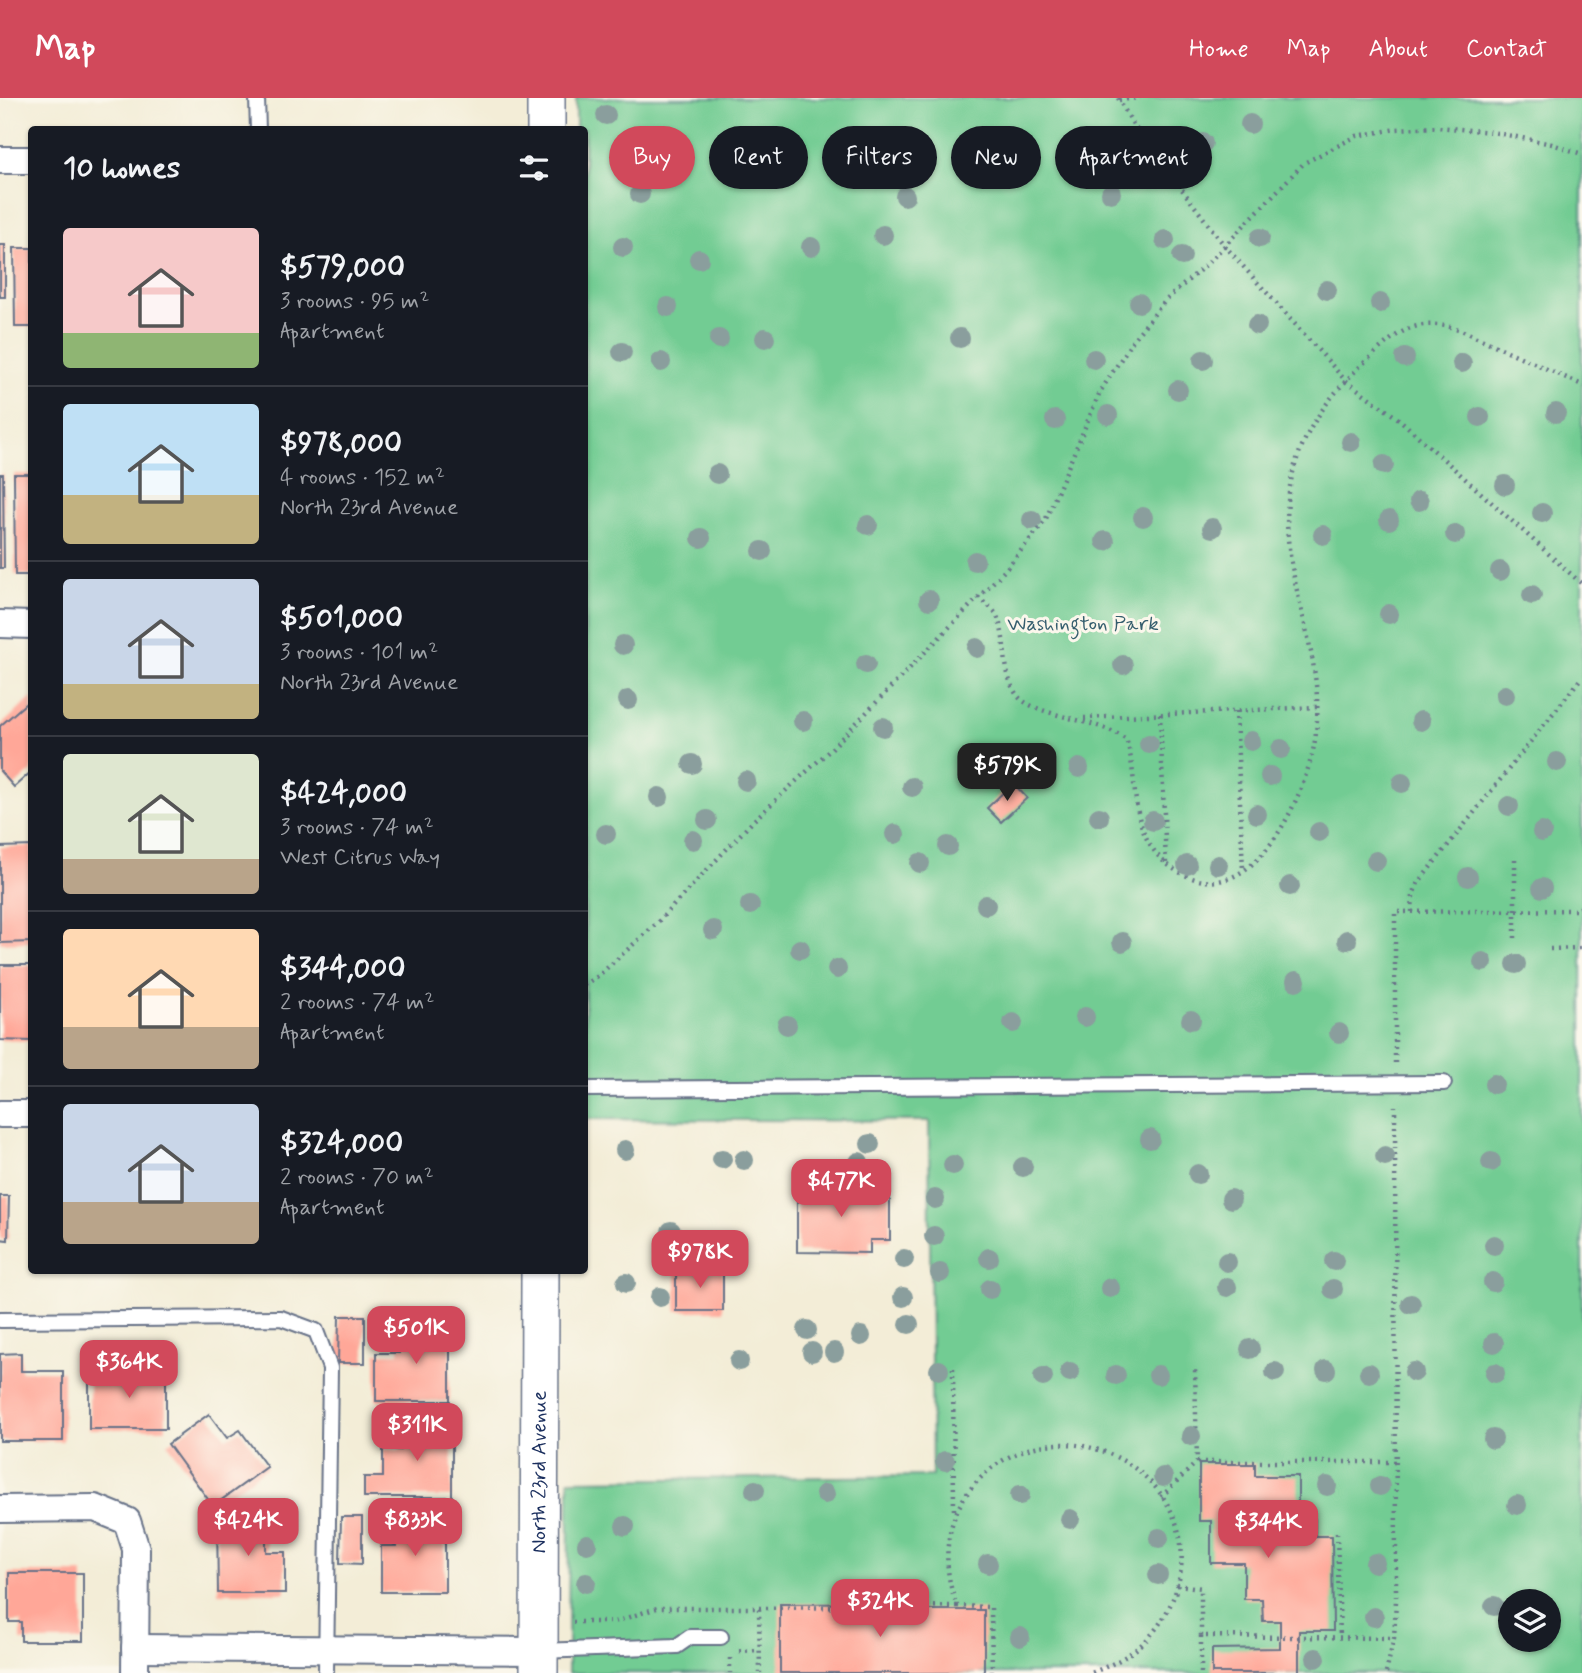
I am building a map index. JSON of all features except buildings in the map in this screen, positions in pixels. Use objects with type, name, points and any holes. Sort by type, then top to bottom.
[{"type":"street","points":[[546,98],[546,126]]},
{"type":"street","points":[[0,160],[28,160]]},
{"type":"street","points":[[0,624],[28,625]]},
{"type":"street","points":[[0,1114],[28,1114]]},
{"type":"street","name":"North 23rd Avenue","points":[[539,1662],[540,1274]]},
{"type":"street","points":[[0,1508],[95,1508],[127,1521],[136,1549],[135,1660],[539,1662]]},
{"type":"lane","points":[[257,98],[258,126]]},
{"type":"lane","points":[[588,1088],[1444,1083]]},
{"type":"lane","points":[[0,1320],[281,1318],[316,1331],[330,1368],[326,1661]]},
{"type":"lane","points":[[539,1662],[677,1646],[690,1637],[721,1637]]},
{"type":"path","points":[[1140,98],[1119,99],[1134,126],[1224,246],[1345,380],[1400,420],[1582,584]]},
{"type":"path","points":[[588,982],[655,925],[754,820],[829,751],[978,597],[1045,521],[1100,392],[1135,337],[1167,300],[1224,246],[1304,163],[1357,136],[1396,129],[1438,127],[1492,132],[1582,154]]},
{"type":"path","points":[[978,597],[997,615],[1010,681],[1017,696],[1030,706],[1102,725],[1126,739],[1132,757],[1133,790],[1140,825],[1152,847],[1173,871],[1214,882],[1236,876],[1260,857],[1284,824],[1304,785],[1314,745],[1317,679],[1289,549],[1287,523],[1290,486],[1300,446],[1317,414],[1345,380],[1399,332],[1441,324],[1460,329],[1582,385]]},
{"type":"path","points":[[1412,912],[1413,895],[1418,883],[1582,677]]},
{"type":"path","points":[[1077,719],[1317,707]]},
{"type":"path","points":[[1236,711],[1243,870]]},
{"type":"path","points":[[1160,714],[1167,864]]},
{"type":"path","points":[[1515,855],[1515,938]]},
{"type":"path","points":[[1386,1673],[1394,1638],[1395,912],[1515,911],[1577,909],[1582,906]]},
{"type":"path","points":[[1550,949],[1582,948]]},
{"type":"path","points":[[953,1368],[954,1517],[947,1565],[949,1586],[957,1606]]},
{"type":"path","points":[[1195,1368],[1197,1462]]},
{"type":"path","points":[[954,1517],[967,1493],[995,1465],[1032,1447],[1046,1444],[1086,1445],[1118,1457],[1135,1469],[1161,1497],[1180,1533],[1182,1554],[1177,1585],[1164,1618],[1147,1642],[1113,1664],[1091,1673]]},
{"type":"path","points":[[1161,1497],[1197,1462],[1395,1462]]},
{"type":"path","points":[[1337,1533],[1340,1638]]},
{"type":"path","points":[[1177,1585],[1200,1588],[1201,1673]]},
{"type":"path","points":[[759,1608],[991,1607],[992,1673]]},
{"type":"path","points":[[1201,1636],[1394,1638]]},
{"type":"path","points":[[730,1673],[730,1651],[759,1650],[760,1673]]},
{"type":"green space","name":"Washington Park","points":[[576,98],[1582,98],[1582,1673],[568,1673],[569,1480],[932,1476],[929,1121],[588,1119],[588,126],[576,126]]}]
